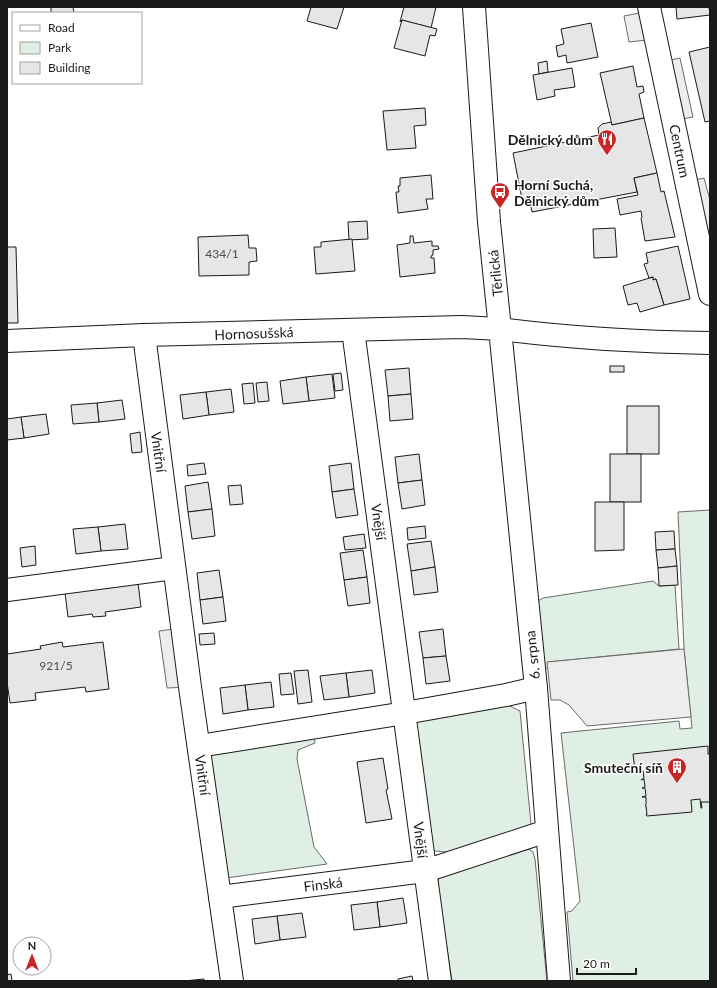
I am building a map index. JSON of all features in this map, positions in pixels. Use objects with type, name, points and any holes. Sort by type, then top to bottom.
[{"type":"street","name":"Těrlická","points":[[474,7],[489,222],[500,329]]},
{"type":"street","name":"Centrum","points":[[649,7],[710,294]]},
{"type":"street","name":"Hornosušská","points":[[7,341],[144,335],[462,327],[500,329]]},
{"type":"street","points":[[500,329],[545,335],[652,342],[710,343]]},
{"type":"street","name":"6. srpna","points":[[500,329],[536,688],[559,981]]},
{"type":"street","name":"Vnější","points":[[353,330],[425,871]]},
{"type":"street","name":"Vnitřní","points":[[144,335],[174,568],[232,981]]},
{"type":"street","points":[[7,590],[174,568]]},
{"type":"street","points":[[199,746],[405,713],[506,695],[536,688]]},
{"type":"street","name":"Finská","points":[[220,897],[425,871],[547,831]]},
{"type":"street","points":[[425,871],[440,981]]},
{"type":"green space","points":[[710,510],[710,981],[573,981],[567,912],[572,911],[580,901],[561,733],[679,721],[680,729],[692,728],[684,649],[678,512]]},
{"type":"green space","points":[[653,581],[659,586],[675,585],[679,649],[548,662],[548,668],[543,668],[538,601],[543,598]]},
{"type":"green space","points":[[506,704],[520,711],[531,824],[529,829],[519,836],[446,852],[435,851],[431,847],[416,723],[423,717]]},
{"type":"green space","points":[[314,735],[315,743],[298,750],[297,759],[314,847],[327,864],[226,878],[206,761],[214,752]]},
{"type":"green space","points":[[527,848],[533,852],[535,859],[547,981],[452,981],[437,883],[441,872]]},
{"type":"shaded area","points":[[650,11],[656,39],[629,42],[624,16]]},
{"type":"shaded area","points":[[680,58],[693,117],[673,121],[661,62]]},
{"type":"shaded area","points":[[704,178],[710,200],[710,253],[686,182]]},
{"type":"shaded area","points":[[182,628],[190,687],[167,688],[159,631]]},
{"type":"shaded area","points":[[684,649],[691,717],[587,726],[569,705],[560,700],[551,700],[547,662]]},
{"type":"building","points":[[51,7],[73,7],[74,12],[51,12]]},
{"type":"building","points":[[311,7],[344,7],[337,29],[307,21]]},
{"type":"building","points":[[404,7],[436,7],[431,28],[402,20],[400,22]]},
{"type":"building","points":[[676,7],[709,7],[710,15],[677,19]]},
{"type":"building","points":[[402,20],[437,29],[435,36],[430,35],[425,56],[394,48]]},
{"type":"building","points":[[591,23],[598,57],[567,63],[566,55],[558,57],[556,46],[564,44],[561,29]]},
{"type":"building","points":[[710,47],[710,121],[705,122],[689,52]]},
{"type":"building","points":[[547,61],[548,72],[539,74],[538,63]]},
{"type":"building","points":[[633,66],[637,87],[643,86],[644,92],[639,94],[644,118],[612,125],[600,73]]},
{"type":"building","points":[[572,68],[575,87],[554,90],[555,96],[537,100],[533,75]]},
{"type":"building","points":[[425,108],[426,125],[414,126],[416,148],[387,150],[383,111]]},
{"type":"building","points":[[644,118],[657,173],[634,178],[637,192],[532,212],[529,198],[522,199],[513,153],[599,135],[598,128],[602,124],[611,122],[612,125]]},
{"type":"building","points":[[657,173],[661,192],[664,191],[675,237],[645,241],[641,211],[620,215],[617,199],[638,195],[634,178]]},
{"type":"building","points":[[431,175],[433,199],[426,199],[428,209],[398,213],[396,192],[399,192],[398,186],[400,186],[400,178]]},
{"type":"building","points":[[367,221],[368,239],[349,240],[348,222]]},
{"type":"building","points":[[615,228],[617,257],[594,258],[593,229]]},
{"type":"building","points":[[248,235],[249,248],[256,248],[257,261],[249,262],[249,275],[199,276],[198,237]]},
{"type":"building","points":[[410,236],[413,236],[414,243],[432,241],[432,246],[438,246],[439,249],[433,250],[433,255],[431,256],[431,258],[434,258],[435,273],[400,277],[397,245],[410,243]]},
{"type":"building","points":[[352,239],[355,271],[316,274],[314,247],[321,247],[321,242]]},
{"type":"building","points":[[678,246],[690,299],[664,305],[656,279],[653,280],[653,277],[649,278],[644,264],[648,263],[646,253]]},
{"type":"building","points":[[7,247],[16,247],[18,323],[7,323]]},
{"type":"building","points":[[653,277],[653,280],[656,279],[664,305],[640,312],[637,303],[628,305],[623,286]]},
{"type":"building","points":[[610,366],[624,366],[624,372],[610,372]]},
{"type":"building","points":[[409,368],[411,394],[388,396],[385,370]]},
{"type":"building","points":[[341,373],[343,390],[335,391],[333,374]]},
{"type":"building","points":[[332,374],[335,398],[309,401],[306,377]]},
{"type":"building","points":[[306,377],[309,401],[283,404],[280,381]]},
{"type":"building","points":[[267,382],[269,401],[258,402],[256,383]]},
{"type":"building","points":[[253,383],[255,403],[244,404],[242,384]]},
{"type":"building","points":[[231,389],[234,412],[209,415],[206,392]]},
{"type":"building","points":[[206,392],[209,415],[183,419],[180,395]]},
{"type":"building","points":[[411,394],[413,419],[390,421],[388,396]]},
{"type":"building","points":[[122,400],[125,419],[99,422],[97,403]]},
{"type":"building","points":[[97,403],[99,422],[73,424],[71,405]]},
{"type":"building","points":[[627,406],[659,406],[659,454],[627,454]]},
{"type":"building","points":[[46,414],[49,434],[24,438],[21,417]]},
{"type":"building","points":[[21,417],[24,438],[7,440],[7,419]]},
{"type":"building","points":[[140,432],[142,452],[132,453],[130,434]]},
{"type":"building","points":[[419,454],[422,480],[398,483],[395,457]]},
{"type":"building","points":[[610,454],[641,454],[641,502],[610,502]]},
{"type":"building","points":[[204,463],[206,474],[188,476],[187,465]]},
{"type":"building","points":[[351,463],[354,489],[332,492],[329,466]]},
{"type":"building","points":[[422,480],[425,505],[402,509],[398,483]]},
{"type":"building","points":[[208,482],[212,509],[188,512],[185,486]]},
{"type":"building","points":[[241,485],[243,504],[230,505],[228,486]]},
{"type":"building","points":[[354,489],[358,515],[336,518],[332,492]]},
{"type":"building","points":[[595,502],[624,502],[624,550],[595,551]]},
{"type":"building","points":[[212,509],[215,536],[192,539],[188,512]]},
{"type":"building","points":[[125,524],[128,549],[101,551],[98,527]]},
{"type":"building","points":[[425,526],[426,538],[408,540],[407,528]]},
{"type":"building","points":[[98,527],[101,551],[76,554],[73,529]]},
{"type":"building","points":[[674,531],[675,549],[656,550],[655,532]]},
{"type":"building","points":[[364,534],[366,548],[345,550],[343,537]]},
{"type":"building","points":[[431,541],[435,567],[411,571],[407,544]]},
{"type":"building","points":[[35,546],[36,565],[22,567],[20,548]]},
{"type":"building","points":[[675,549],[677,566],[658,568],[656,550]]},
{"type":"building","points":[[363,550],[367,577],[344,580],[340,553]]},
{"type":"building","points":[[677,566],[678,585],[659,586],[658,568]]},
{"type":"building","points":[[435,567],[438,592],[414,595],[411,571]]},
{"type":"building","points":[[219,570],[223,597],[200,600],[197,573]]},
{"type":"building","points":[[367,577],[370,603],[348,606],[344,580]]},
{"type":"building","points":[[138,583],[141,607],[105,612],[106,616],[93,617],[92,614],[68,617],[65,593]]},
{"type":"building","points":[[223,597],[226,621],[203,624],[200,600]]},
{"type":"building","points":[[443,629],[446,656],[423,658],[419,632]]},
{"type":"building","points":[[214,633],[215,644],[200,645],[199,634]]},
{"type":"building","points":[[62,642],[63,647],[103,642],[109,689],[86,692],[85,687],[35,693],[36,700],[10,703],[7,682],[7,654],[41,649],[40,646]]},
{"type":"building","points":[[446,656],[450,681],[426,684],[423,658]]},
{"type":"building","points":[[308,670],[312,702],[298,704],[294,671]]},
{"type":"building","points":[[372,670],[375,693],[349,697],[346,673]]},
{"type":"building","points":[[291,673],[294,694],[281,695],[279,674]]},
{"type":"building","points":[[346,673],[349,697],[324,700],[320,676]]},
{"type":"building","points":[[271,682],[274,707],[248,710],[245,685]]},
{"type":"building","points":[[245,685],[248,710],[223,714],[220,688]]},
{"type":"building","name":"Smuteční síň","points":[[708,746],[708,754],[710,754],[710,802],[701,802],[701,808],[700,799],[691,800],[692,812],[647,816],[645,806],[646,797],[642,797],[646,796],[645,788],[642,788],[645,787],[644,779],[641,780],[644,778],[643,771],[626,771],[635,770],[633,754]]},
{"type":"building","points":[[383,758],[388,789],[386,790],[392,819],[366,823],[357,762]]},
{"type":"building","points":[[403,898],[407,923],[380,927],[377,902]]},
{"type":"building","points":[[377,902],[380,927],[354,930],[351,905]]},
{"type":"building","points":[[302,913],[306,937],[280,940],[277,916]]},
{"type":"building","points":[[277,916],[280,940],[255,944],[252,919]]},
{"type":"building","points":[[11,974],[12,981],[7,981],[7,975]]},
{"type":"building","points":[[412,976],[413,981],[398,981],[398,979]]},
{"type":"building","points":[[204,979],[204,981],[184,981]]},
{"type":"place","name":"Dělnický dům","points":[[607,156]]},
{"type":"place","name":"Horní Suchá, Dělnický dům","points":[[500,209]]},
{"type":"place","name":"Smuteční síň","points":[[677,784]]}]
